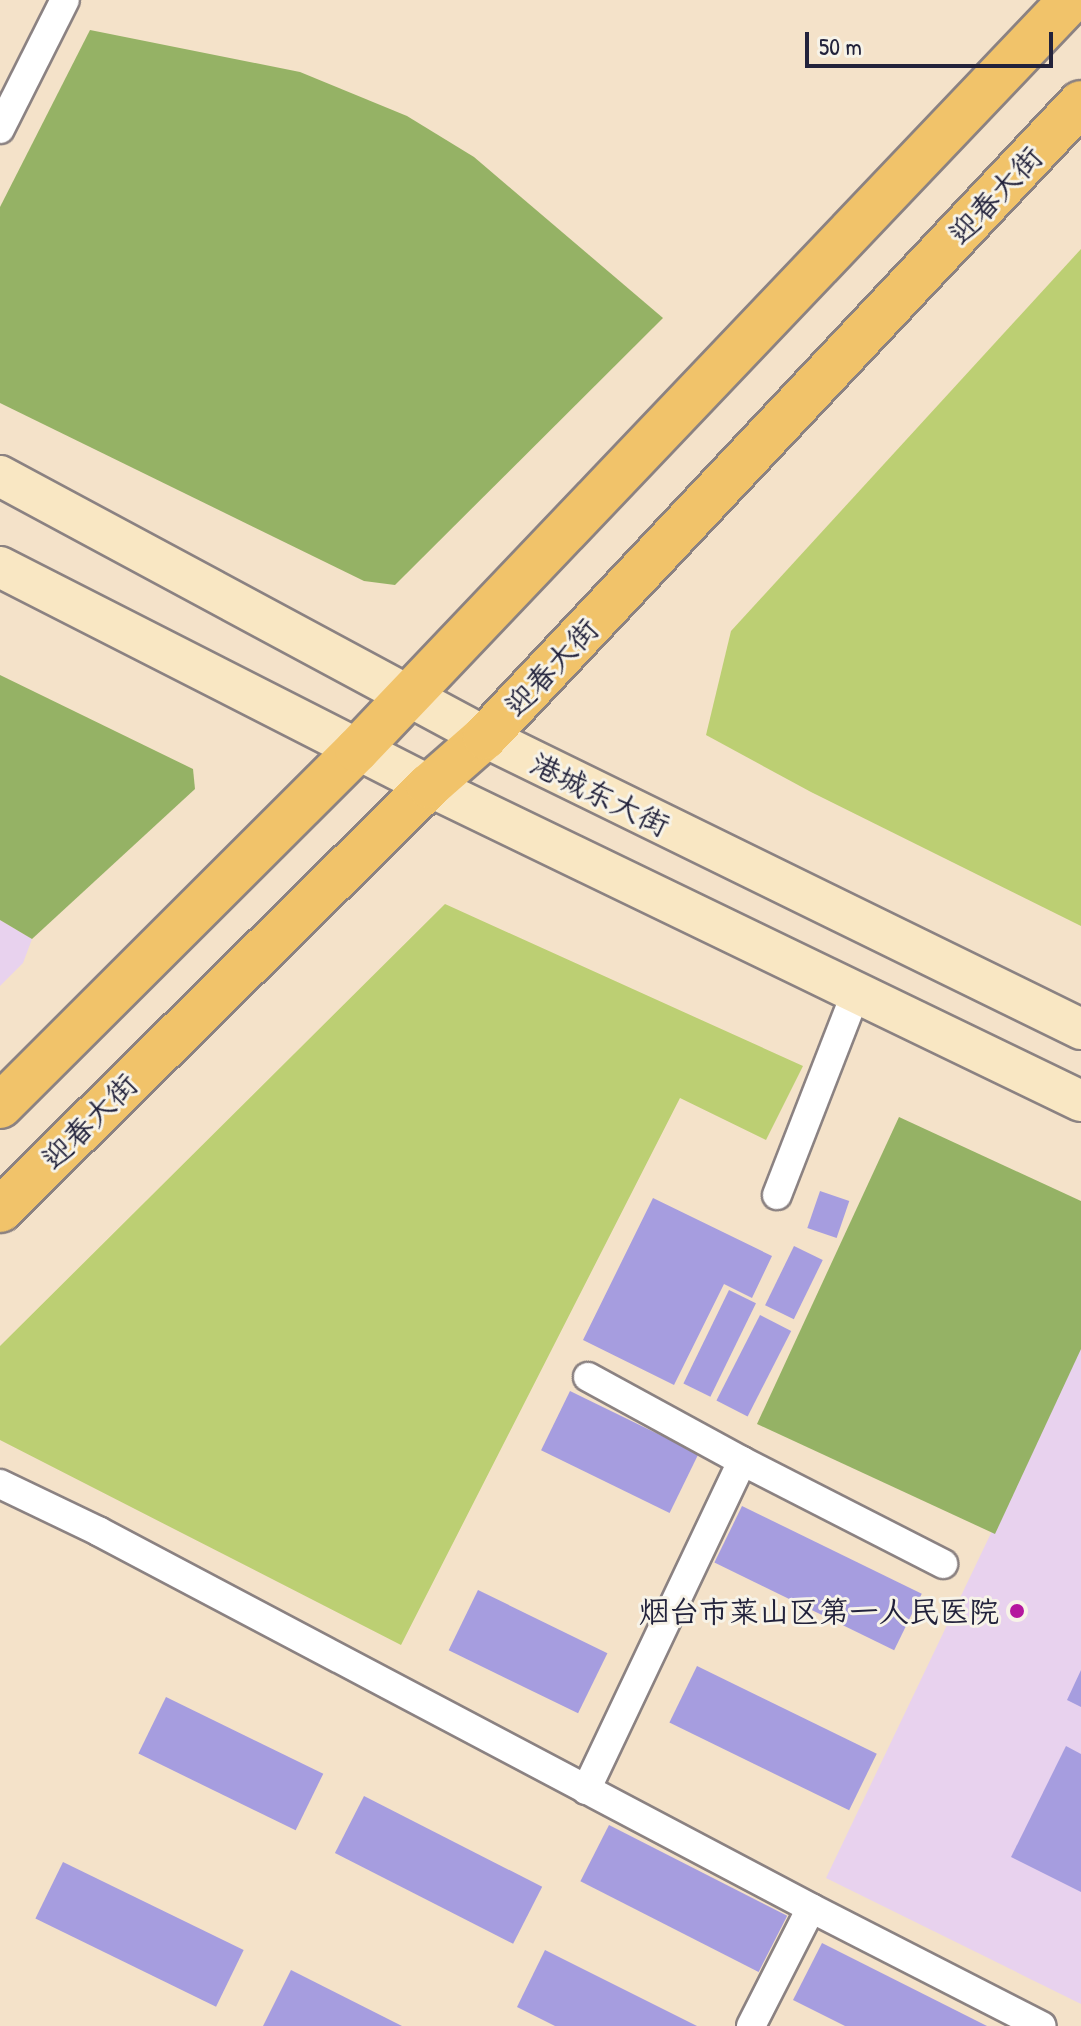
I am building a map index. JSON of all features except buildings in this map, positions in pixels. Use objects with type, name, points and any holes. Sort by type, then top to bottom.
[{"type":"main road","points":[[0,1106],[357,750],[1071,0]]},
{"type":"main road","name":"迎春大街","points":[[0,1210],[429,786],[485,737],[1081,103]]},
{"type":"main road","name":"港城东大街","points":[[0,476],[485,737],[1081,1029]]},
{"type":"main road","points":[[0,567],[429,786],[857,990],[1081,1101]]},
{"type":"street","points":[[0,129],[65,0]]},
{"type":"street","points":[[777,1195],[857,990]]},
{"type":"street","points":[[588,1377],[742,1461],[943,1564]]},
{"type":"street","points":[[586,1790],[742,1461]]},
{"type":"street","points":[[0,1484],[98,1531],[811,1908],[1042,2026]]},
{"type":"street","points":[[751,2026],[811,1908]]},
{"type":"shaded area","points":[[0,920],[32,939],[23,963],[0,986]]},
{"type":"shaded area","name":"烟台市莱山区第一人民医院","points":[[1081,1345],[1081,2004],[826,1878]]},
{"type":"green space","points":[[90,30],[300,72],[407,116],[474,157],[663,318],[395,585],[364,581],[0,403],[0,207]]},
{"type":"green space","points":[[1081,249],[1081,926],[811,792],[706,735],[731,631]]},
{"type":"green space","points":[[0,675],[193,769],[195,789],[32,939],[0,920]]},
{"type":"green space","points":[[445,904],[803,1066],[766,1140],[680,1098],[401,1645],[0,1440],[0,1346]]},
{"type":"green space","points":[[899,1117],[1081,1201],[1081,1349],[995,1534],[757,1424]]},
{"type":"place","name":"烟台市莱山区第一人民医院","points":[[1017,1611]]}]
